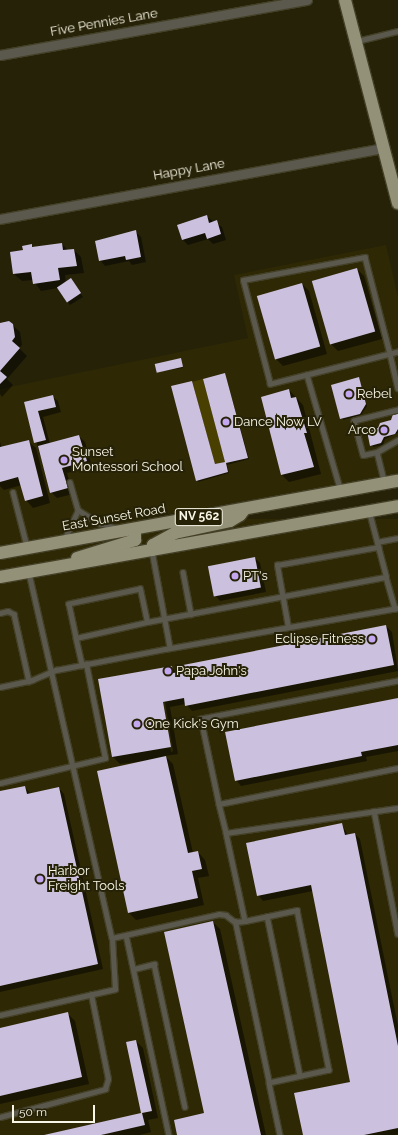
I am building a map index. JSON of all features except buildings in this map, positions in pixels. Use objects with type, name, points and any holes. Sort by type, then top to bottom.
[{"type":"main road","points":[[346,0],[398,203]]},
{"type":"main road","name":"East Sunset Road","points":[[0,553],[398,481]]},
{"type":"main road","name":"NV 562","points":[[0,577],[398,506]]},
{"type":"main road","points":[[152,550],[153,545],[175,533],[230,521],[240,515],[244,509]]},
{"type":"main road","points":[[67,566],[78,557],[135,540],[135,529]]},
{"type":"street","name":"Five Pennies Lane","points":[[0,55],[307,0]]},
{"type":"street","name":"Happy Lane","points":[[0,219],[383,148]]},
{"type":"lane","points":[[356,42],[398,31]]},
{"type":"lane","points":[[398,352],[390,354],[307,375],[270,384],[243,280],[365,257],[390,354],[398,388]]},
{"type":"lane","points":[[307,375],[341,491]]},
{"type":"lane","points":[[398,410],[354,421],[362,455],[377,452],[398,440]]},
{"type":"lane","points":[[377,452],[385,483]]},
{"type":"lane","points":[[70,482],[78,510],[98,523],[114,528],[135,529]]},
{"type":"lane","points":[[13,492],[28,548]]},
{"type":"lane","points":[[63,542],[78,510]]},
{"type":"lane","points":[[0,687],[29,681],[52,672],[84,665],[170,648],[396,608],[386,578],[368,511]]},
{"type":"lane","points":[[288,627],[277,565],[378,544],[398,538]]},
{"type":"lane","points":[[152,550],[170,648]]},
{"type":"lane","points":[[183,572],[191,614]]},
{"type":"lane","points":[[0,1015],[115,989],[112,938],[29,573]]},
{"type":"lane","points":[[76,638],[147,622],[386,578]]},
{"type":"lane","points":[[0,783],[105,758],[69,604],[140,589],[147,622]]},
{"type":"lane","points":[[0,613],[8,611],[14,614],[29,681]]},
{"type":"lane","points":[[245,921],[201,718],[398,681]]},
{"type":"lane","points":[[219,804],[398,768]]},
{"type":"lane","points":[[226,833],[398,808]]},
{"type":"lane","points":[[374,812],[398,934]]},
{"type":"lane","points":[[235,922],[297,910],[329,1070],[270,1083]]},
{"type":"lane","points":[[112,938],[219,914],[226,915],[235,922],[280,1135]]},
{"type":"lane","points":[[268,916],[300,1076]]},
{"type":"lane","points":[[126,935],[169,1135]]},
{"type":"lane","points":[[134,970],[154,964],[185,1107]]},
{"type":"lane","points":[[0,1117],[105,1089],[108,1079],[90,995]]},
{"type":"shaded area","points":[[386,245],[398,297],[398,476],[0,542],[0,389],[248,338],[234,275]]},
{"type":"shaded area","points":[[203,379],[225,462],[215,465],[192,382]]},
{"type":"shaded area","points":[[0,519],[398,519],[398,1135],[0,1135]]},
{"type":"place","name":"Rebel","points":[[349,394]]},
{"type":"place","name":"Dance Now LV","points":[[226,422]]},
{"type":"place","name":"Arco","points":[[384,430]]},
{"type":"place","name":"Sunset Montessori School","points":[[64,460]]},
{"type":"place","name":"PT's","points":[[235,576]]},
{"type":"place","name":"Eclipse Fitness","points":[[372,639]]},
{"type":"place","name":"Papa John's","points":[[168,671]]},
{"type":"place","name":"One Kick's Gym","points":[[137,724]]},
{"type":"place","name":"Harbor Freight Tools","points":[[40,879]]}]
